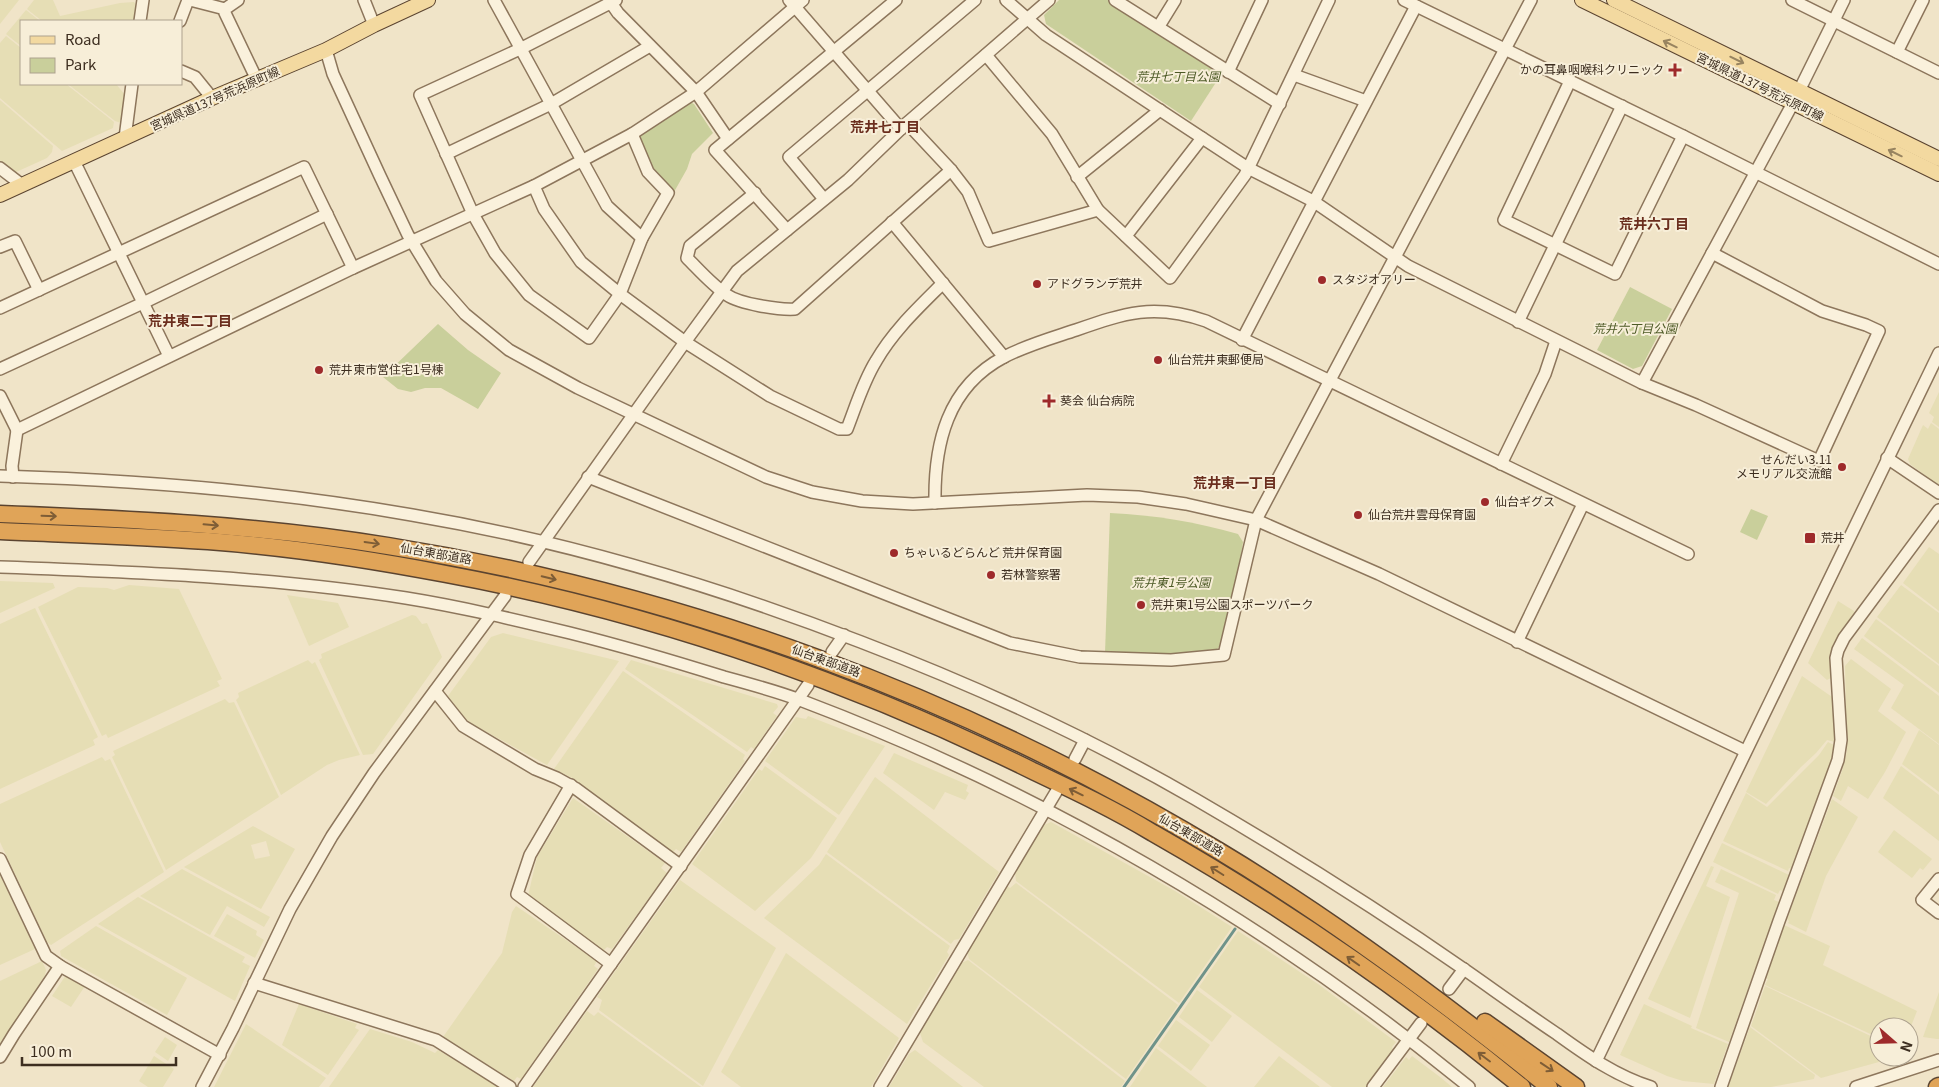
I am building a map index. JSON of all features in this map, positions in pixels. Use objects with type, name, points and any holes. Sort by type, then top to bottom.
[{"type":"highway","name":"仙台東部道路","points":[[0,514],[126,519],[314,535],[506,567],[619,595],[697,617],[838,665],[916,696],[983,726],[1102,785],[1162,818],[1277,887],[1331,924],[1440,1002],[1549,1087]]},
{"type":"highway","name":"仙台東部道路","points":[[0,532],[211,541],[310,552],[444,573],[622,614],[690,634],[812,675],[909,713],[976,743],[1152,832],[1267,902],[1330,944],[1415,1005],[1522,1087]]},
{"type":"highway","points":[[1331,924],[1390,958],[1576,1087]]},
{"type":"main road","name":"宮城県道137号荒浜原町線","points":[[0,195],[212,98],[326,50],[374,24],[428,0]]},
{"type":"main road","name":"宮城県道137号荒浜原町線","points":[[1582,0],[1796,97],[1939,159]]},
{"type":"main road","name":"宮城県道137号荒浜原町線","points":[[1614,0],[1939,174]]},
{"type":"street","points":[[140,20],[143,0]]},
{"type":"street","points":[[180,20],[189,0],[225,9],[238,0]]},
{"type":"street","points":[[364,0],[374,24]]},
{"type":"street","points":[[494,0],[607,206],[642,238]]},
{"type":"street","points":[[787,230],[715,150],[896,0]]},
{"type":"street","points":[[824,199],[788,157],[975,0]]},
{"type":"street","points":[[1006,0],[1046,34],[1202,138],[1248,168],[1314,201],[1408,266],[1642,383],[1696,405],[1819,461],[1879,331],[1822,311],[1712,253]]},
{"type":"street","points":[[529,562],[737,271],[848,180],[904,126],[1049,0]]},
{"type":"street","points":[[1115,0],[1280,104]]},
{"type":"street","points":[[1159,26],[1175,0]]},
{"type":"street","points":[[1228,72],[1262,0]]},
{"type":"street","points":[[986,55],[1052,134],[1098,210],[1170,278],[1248,168],[1329,0]]},
{"type":"street","points":[[1404,0],[1756,172],[1939,264]]},
{"type":"street","points":[[588,477],[1010,643],[1080,657],[1171,660],[1224,655],[1256,520],[1531,0]]},
{"type":"street","points":[[1792,0],[1939,73]]},
{"type":"street","points":[[1642,383],[1796,97],[1844,0]]},
{"type":"street","points":[[1897,52],[1922,0]]},
{"type":"street","points":[[632,134],[648,172],[668,193],[642,238],[620,294],[589,338],[529,295],[495,253],[473,214],[420,95],[520,49],[612,1],[618,13],[696,92],[728,139]]},
{"type":"street","points":[[17,430],[353,268],[534,186],[632,134],[696,92],[796,2],[833,52],[867,91],[952,170],[968,192],[989,241],[1098,210]]},
{"type":"street","points":[[1242,340],[1416,6]]},
{"type":"street","points":[[225,9],[225,13],[257,80]]},
{"type":"street","points":[[446,154],[551,104],[650,46]]},
{"type":"street","points":[[326,50],[337,83],[380,176],[413,242],[436,281],[450,299],[484,332],[508,350],[533,365],[758,474],[792,487],[862,501],[935,503],[1078,495],[1138,497],[1186,504],[1256,520],[1379,574],[1745,751]]},
{"type":"street","points":[[182,70],[195,77],[212,98]]},
{"type":"street","points":[[1294,75],[1366,101]]},
{"type":"street","points":[[1570,81],[1504,220],[1556,246],[1614,274],[1683,136]]},
{"type":"street","points":[[125,138],[132,85]]},
{"type":"street","points":[[1518,322],[1622,106]]},
{"type":"street","points":[[1077,176],[1160,110]]},
{"type":"street","points":[[1126,236],[1202,138]]},
{"type":"street","points":[[74,161],[169,356]]},
{"type":"street","points":[[0,308],[304,167],[353,268]]},
{"type":"street","points":[[0,168],[22,185]]},
{"type":"street","points":[[755,193],[690,246],[687,258],[722,291],[734,299],[782,310],[795,309],[952,170]]},
{"type":"street","points":[[534,186],[544,209],[581,262],[620,294],[685,342],[770,396],[839,429],[847,429],[864,385],[876,361],[896,332],[943,282]]},
{"type":"street","points":[[0,369],[144,303],[327,214]]},
{"type":"street","points":[[892,222],[1004,357]]},
{"type":"street","points":[[0,247],[15,241],[38,290]]},
{"type":"street","points":[[935,503],[934,477],[947,418],[974,380],[1004,357],[1033,344],[1096,323],[1143,311],[1187,315],[1206,322],[1688,554]]},
{"type":"street","points":[[1501,464],[1545,374],[1556,341]]},
{"type":"street","points":[[1596,1062],[1939,353]]},
{"type":"street","points":[[0,396],[17,430],[12,466],[13,477]]},
{"type":"street","points":[[1887,458],[1939,494]]},
{"type":"street","points":[[0,476],[196,486],[412,515],[542,542],[698,583],[757,602],[926,667],[1011,703],[1129,762],[1235,823],[1362,902],[1596,1062],[1651,1087]]},
{"type":"street","points":[[1517,642],[1583,504]]},
{"type":"street","points":[[1721,1087],[1838,760],[1840,740],[1836,658],[1838,650],[1844,638],[1939,510]]},
{"type":"street","points":[[0,568],[153,572],[314,585],[408,598],[492,614],[634,649],[797,699],[904,742],[1046,809],[1205,899],[1267,938],[1409,1038],[1469,1087]]},
{"type":"street","points":[[202,1087],[220,1055],[290,909],[332,836],[374,773],[504,596]]},
{"type":"street","points":[[832,652],[844,635]]},
{"type":"street","points":[[524,1087],[808,685]]},
{"type":"street","points":[[435,691],[463,726],[535,769],[571,785],[681,866]]},
{"type":"street","points":[[1075,759],[1085,740]]},
{"type":"street","points":[[571,785],[530,855],[517,894],[611,964]]},
{"type":"street","points":[[880,1087],[1056,792]]},
{"type":"street","points":[[0,859],[46,956],[60,966],[220,1055]]},
{"type":"street","points":[[1939,879],[1922,900],[1939,913]]},
{"type":"street","points":[[0,1057],[60,966]]},
{"type":"street","points":[[1448,989],[1464,970]]},
{"type":"street","points":[[254,983],[436,1040],[510,1087]]},
{"type":"street","points":[[1373,1087],[1422,1023]]},
{"type":"street","points":[[1856,1087],[1939,1060]]},
{"type":"shaded area","points":[[0,0],[19,0],[0,24]]},
{"type":"shaded area","points":[[34,0],[53,0],[60,16],[120,3],[134,2],[136,5],[134,20],[41,20],[27,9]]},
{"type":"shaded area","points":[[26,10],[39,20],[20,20],[20,45],[6,34]]},
{"type":"shaded area","points":[[6,36],[20,47],[20,85],[67,85],[114,122],[113,128],[62,151],[0,98],[0,43]]},
{"type":"shaded area","points":[[69,85],[117,85],[125,95],[121,123],[115,121]]},
{"type":"shaded area","points":[[0,100],[53,146],[52,152],[47,158],[14,173],[0,166]]},
{"type":"shaded area","points":[[1939,392],[1939,427],[1932,422],[1934,417],[1929,413]]},
{"type":"shaded area","points":[[1931,423],[1939,429],[1939,486],[1910,464],[1908,459],[1923,425],[1928,429]]},
{"type":"shaded area","points":[[1929,547],[1939,554],[1939,611],[1903,583]]},
{"type":"shaded area","points":[[0,581],[53,583],[55,588],[0,613]]},
{"type":"shaded area","points":[[129,585],[179,589],[222,679],[217,681],[220,686],[108,738],[106,734],[102,736],[38,607],[78,587],[114,590]]},
{"type":"shaded area","points":[[1901,585],[1939,613],[1939,664],[1877,617]]},
{"type":"shaded area","points":[[287,595],[338,603],[349,627],[309,646]]},
{"type":"shaded area","points":[[1838,601],[1854,611],[1854,614],[1833,644],[1833,677],[1827,680],[1808,663]]},
{"type":"shaded area","points":[[35,608],[98,737],[93,740],[95,745],[0,789],[0,624]]},
{"type":"shaded area","points":[[412,615],[416,616],[422,624],[427,623],[442,657],[373,754],[363,755],[319,660],[322,658],[321,654]]},
{"type":"shaded area","points":[[1876,619],[1939,666],[1939,693],[1864,636]]},
{"type":"shaded area","points":[[503,633],[619,661],[547,765],[472,724],[448,696],[491,637]]},
{"type":"shaded area","points":[[1862,638],[1939,696],[1939,744],[1891,708],[1904,685],[1854,649]]},
{"type":"shaded area","points":[[1851,659],[1891,689],[1878,711],[1906,732],[1868,799],[1848,786],[1841,801],[1833,796],[1847,751],[1845,666]]},
{"type":"shaded area","points":[[308,660],[312,664],[315,662],[360,755],[327,765],[281,795],[236,700],[239,697],[238,693]]},
{"type":"shaded area","points":[[631,660],[777,704],[778,707],[773,713],[777,716],[754,749],[751,747],[747,752],[625,669]]},
{"type":"shaded area","points":[[623,671],[745,755],[743,759],[745,761],[681,852],[676,849],[673,852],[574,779],[554,769]]},
{"type":"shaded area","points":[[1802,676],[1835,699],[1835,742],[1827,740],[1766,804],[1746,792]]},
{"type":"shaded area","points":[[225,699],[229,703],[234,702],[279,797],[166,870],[112,757],[115,755],[113,751]]},
{"type":"shaded area","points":[[808,716],[885,746],[839,815],[765,761],[796,717],[806,719]]},
{"type":"shaded area","points":[[1919,730],[1939,745],[1939,792],[1902,764]]},
{"type":"shaded area","points":[[1828,742],[1834,745],[1832,758],[1791,869],[1789,868],[1788,871],[1723,841],[1746,793],[1767,807],[1819,755]]},
{"type":"shaded area","points":[[894,753],[968,785],[966,791],[969,793],[965,800],[945,792],[934,810],[883,773]]},
{"type":"shaded area","points":[[102,757],[105,761],[110,759],[164,872],[51,945],[47,942],[0,842],[0,804]]},
{"type":"shaded area","points":[[765,766],[837,818],[811,858],[755,911],[692,864],[759,769],[762,771]]},
{"type":"shaded area","points":[[1901,766],[1939,795],[1939,841],[1883,798]]},
{"type":"shaded area","points":[[875,777],[999,872],[959,939],[954,940],[951,944],[827,852]]},
{"type":"shaded area","points":[[573,798],[665,863],[661,868],[667,873],[612,949],[607,947],[603,951],[528,896],[537,857]]},
{"type":"shaded area","points":[[1832,799],[1858,817],[1826,876],[1806,932],[1788,923],[1787,919]]},
{"type":"shaded area","points":[[1051,822],[1175,891],[1232,927],[1179,1003],[1016,881],[1015,873],[1044,825]]},
{"type":"shaded area","points":[[253,826],[295,849],[261,909],[184,867]],"holes":[[[266,841],[270,856],[255,859],[251,845]]]},
{"type":"shaded area","points":[[1894,830],[1932,859],[1923,870],[1920,868],[1912,878],[1878,852]]},
{"type":"shaded area","points":[[1722,843],[1789,875],[1783,891],[1780,890],[1778,894],[1713,862]]},
{"type":"shaded area","points":[[826,854],[950,946],[947,952],[949,955],[907,1024],[764,918],[819,865]]},
{"type":"shaded area","points":[[1711,866],[1714,867],[1706,886],[1730,897],[1690,1018],[1648,999]]},
{"type":"shaded area","points":[[182,869],[270,917],[264,927],[227,906],[210,935],[140,896]]},
{"type":"shaded area","points":[[1721,869],[1776,895],[1774,900],[1779,902],[1729,1042],[1696,1028],[1739,893],[1715,882]]},
{"type":"shaded area","points":[[0,875],[35,949],[0,965]]},
{"type":"shaded area","points":[[680,880],[776,948],[703,1086],[599,1010],[602,1000],[597,997]]},
{"type":"shaded area","points":[[1016,883],[1178,1005],[1126,1079],[969,959],[967,951],[1007,886],[1010,888]]},
{"type":"shaded area","points":[[138,897],[245,957],[242,962],[250,966],[235,1001],[98,924]]},
{"type":"shaded area","points":[[516,906],[597,961],[594,966],[598,969],[521,1079],[517,1077],[514,1081],[443,1037],[502,953],[512,912]]},
{"type":"shaded area","points":[[227,914],[257,931],[256,935],[264,940],[255,958],[214,936]]},
{"type":"shaded area","points":[[1784,925],[1830,946],[1823,965],[1917,1011],[1915,1017],[1869,1017],[1869,1033],[1765,985],[1768,979],[1765,978]]},
{"type":"shaded area","points":[[96,926],[187,978],[167,1015],[61,956],[60,951]]},
{"type":"shaded area","points":[[1238,931],[1318,984],[1396,1042],[1392,1047],[1394,1051],[1367,1087],[1332,1087],[1199,987]]},
{"type":"shaded area","points":[[786,953],[899,1038],[871,1087],[741,1087],[721,1072]]},
{"type":"shaded area","points":[[968,960],[1125,1081],[1121,1087],[984,1087],[923,1042],[919,1030],[959,964]]},
{"type":"shaded area","points":[[42,961],[46,970],[45,975],[0,1048],[0,981]]},
{"type":"shaded area","points":[[66,975],[85,986],[71,1007],[52,996]]},
{"type":"shaded area","points":[[1765,986],[1869,1035],[1869,1065],[1821,1078],[1751,1026]]},
{"type":"shaded area","points":[[1197,990],[1232,1016],[1212,1042],[1179,1017]]},
{"type":"shaded area","points":[[1939,992],[1939,1039],[1923,1037]]},
{"type":"shaded area","points":[[299,1004],[357,1024],[355,1028],[359,1030],[328,1075],[282,1045]]},
{"type":"shaded area","points":[[1644,1004],[1728,1044],[1714,1084],[1683,1081],[1620,1055]]},
{"type":"shaded area","points":[[587,1011],[594,1016],[598,1012],[701,1087],[533,1087]]},
{"type":"shaded area","points":[[1176,1020],[1210,1045],[1191,1071],[1158,1046]]},
{"type":"shaded area","points":[[246,1024],[326,1078],[319,1087],[214,1087]]},
{"type":"shaded area","points":[[1750,1027],[1815,1075],[1814,1079],[1771,1087],[1728,1087]]},
{"type":"shaded area","points":[[370,1029],[412,1042],[435,1053],[438,1050],[499,1087],[329,1087]]},
{"type":"shaded area","points":[[165,1037],[177,1045],[168,1061],[155,1052]]},
{"type":"shaded area","points":[[1156,1048],[1207,1087],[1130,1087]]},
{"type":"shaded area","points":[[915,1050],[963,1087],[889,1087],[909,1054]]},
{"type":"shaded area","points":[[154,1056],[174,1069],[163,1087],[148,1087],[139,1081]]},
{"type":"shaded area","points":[[1279,1056],[1320,1087],[1254,1087]]},
{"type":"shaded area","points":[[1412,1056],[1452,1087],[1383,1087],[1406,1057],[1409,1060]]},
{"type":"green space","name":"荒井七丁目公園","points":[[1059,0],[1110,0],[1224,70],[1191,121],[1046,24],[1044,15]]},
{"type":"green space","points":[[688,101],[694,104],[713,133],[692,154],[687,169],[674,192],[654,173],[639,141],[642,132]]},
{"type":"green space","name":"荒井六丁目公園","points":[[1630,287],[1672,309],[1642,366],[1633,369],[1597,350]]},
{"type":"green space","points":[[438,324],[468,350],[501,373],[478,409],[441,388],[425,388],[411,392],[398,389],[383,377]]},
{"type":"green space","points":[[1751,509],[1768,516],[1757,540],[1740,532]]},
{"type":"green space","name":"荒井東1号公園","points":[[1110,513],[1143,515],[1175,520],[1238,534],[1243,542],[1238,574],[1222,644],[1217,649],[1173,654],[1105,653]]},
{"type":"waterway","points":[[1124,1087],[1235,929]]},
{"type":"place","name":"かの耳鼻咽喉科クリニック","points":[[1675,70]]},
{"type":"place","name":"スタジオアリー","points":[[1322,280]]},
{"type":"place","name":"アドグランデ荒井","points":[[1037,284]]},
{"type":"place","name":"仙台荒井東郵便局","points":[[1158,360]]},
{"type":"place","name":"荒井東市営住宅1号棟","points":[[319,370]]},
{"type":"place","name":"葵会 仙台病院","points":[[1049,401]]},
{"type":"place","name":"せんだい3.11 メモリアル交流館","points":[[1842,467]]},
{"type":"place","name":"仙台ギグス","points":[[1485,502]]},
{"type":"place","name":"仙台荒井雲母保育園","points":[[1358,515]]},
{"type":"place","name":"荒井","points":[[1810,538]]},
{"type":"place","name":"ちゃいるどらんど 荒井保育園","points":[[894,553]]},
{"type":"place","name":"若林警察署","points":[[991,575]]},
{"type":"place","name":"荒井東1号公園スポーツパーク","points":[[1141,605]]},
{"type":"district","name":"荒井七丁目","points":[[885,127]]},
{"type":"district","name":"荒井六丁目","points":[[1654,224]]},
{"type":"district","name":"荒井東二丁目","points":[[190,321]]},
{"type":"district","name":"荒井東一丁目","points":[[1235,483]]}]
